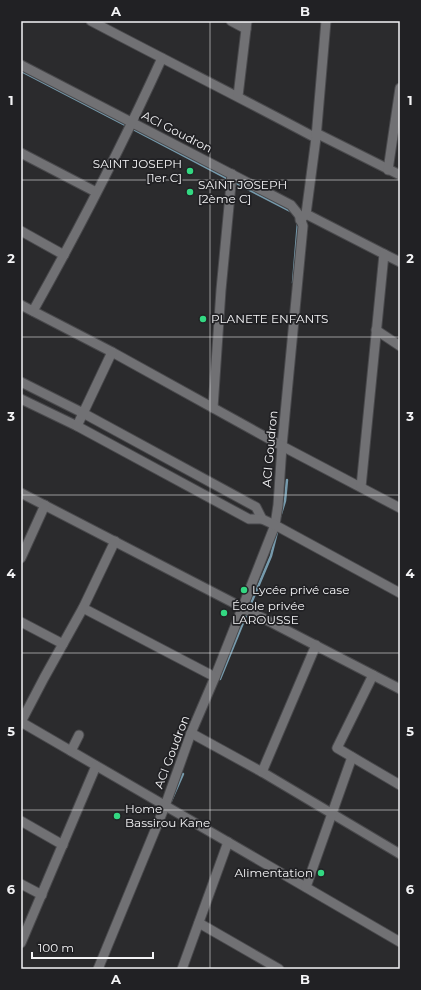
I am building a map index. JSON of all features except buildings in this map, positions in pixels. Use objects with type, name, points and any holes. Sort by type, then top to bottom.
[{"type":"street","points":[[90,21],[316,135],[400,175]]},
{"type":"street","points":[[231,21],[247,25],[238,96]]},
{"type":"street","points":[[326,21],[316,135],[303,217],[400,262]]},
{"type":"street","points":[[33,311],[64,256],[132,123],[162,58]]},
{"type":"street","name":"ACI Goudron","points":[[21,65],[290,204],[299,215],[303,217],[302,245],[275,525],[215,677],[191,733],[165,806],[98,969]]},
{"type":"street","points":[[388,170],[399,104],[400,88]]},
{"type":"street","points":[[21,153],[96,192]]},
{"type":"street","points":[[213,408],[221,290],[232,174]]},
{"type":"street","points":[[21,231],[64,256]]},
{"type":"street","points":[[361,488],[384,254]]},
{"type":"street","points":[[21,305],[112,352],[282,446],[400,508]]},
{"type":"street","points":[[376,330],[400,346]]},
{"type":"street","points":[[77,426],[112,352]]},
{"type":"street","points":[[21,382],[83,413],[256,507],[262,519]]},
{"type":"street","points":[[21,399],[77,426],[249,519],[262,519],[275,525],[400,593]]},
{"type":"street","points":[[21,493],[400,689]]},
{"type":"street","points":[[21,558],[45,505]]},
{"type":"street","points":[[115,541],[83,608],[21,722],[400,942]]},
{"type":"street","points":[[83,608],[215,677]]},
{"type":"street","points":[[21,622],[63,644]]},
{"type":"street","points":[[262,772],[316,645]]},
{"type":"street","points":[[373,675],[337,748],[400,785]]},
{"type":"street","points":[[191,733],[262,772],[400,854]]},
{"type":"street","points":[[71,751],[79,735]]},
{"type":"street","points":[[306,887],[352,757]]},
{"type":"street","points":[[21,943],[96,766]]},
{"type":"street","points":[[21,821],[63,845]]},
{"type":"street","points":[[182,969],[228,842]]},
{"type":"street","points":[[21,884],[42,895]]},
{"type":"street","points":[[199,923],[280,969]]},
{"type":"waterway","points":[[21,71],[127,126]]},
{"type":"waterway","points":[[131,128],[230,180]]},
{"type":"waterway","points":[[234,182],[292,212]]},
{"type":"waterway","points":[[293,283],[298,222]]},
{"type":"waterway","points":[[280,517],[285,501],[287,480]]},
{"type":"waterway","points":[[249,608],[271,556],[277,532]]},
{"type":"waterway","points":[[220,679],[247,613]]},
{"type":"waterway","points":[[171,801],[183,774]]},
{"type":"place","name":"SAINT JOSEPH [1er C]","points":[[190,171]]},
{"type":"place","name":"SAINT JOSEPH [2ème C]","points":[[190,192]]},
{"type":"place","name":"PLANETE ENFANTS","points":[[203,319]]},
{"type":"place","name":"Lycée privé case","points":[[244,590]]},
{"type":"place","name":"École privée LAROUSSE","points":[[224,613]]},
{"type":"place","name":"Home Bassirou Kane","points":[[117,816]]},
{"type":"place","name":"Alimentation","points":[[321,873]]}]
